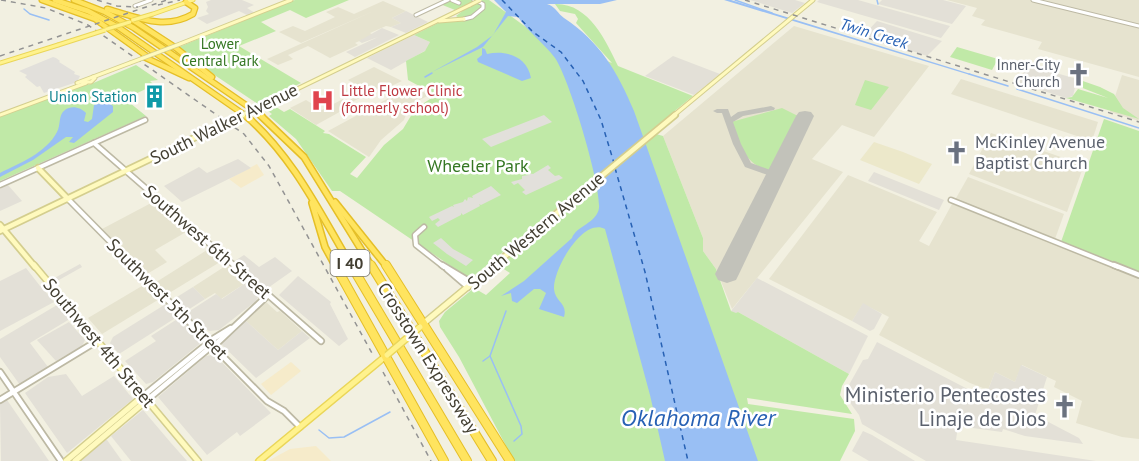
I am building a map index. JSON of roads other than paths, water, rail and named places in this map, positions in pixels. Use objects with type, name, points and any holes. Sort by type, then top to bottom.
[{"type":"highway","points":[[42,0],[95,19],[148,57]]},
{"type":"highway","name":"Crosstown Expressway","points":[[55,0],[86,9],[107,19],[248,117],[267,134],[287,157],[309,192],[467,461]]},
{"type":"highway","name":"Crosstown Expressway","points":[[74,0],[113,14],[267,117],[287,136],[304,157],[492,461]]},
{"type":"highway","points":[[90,5],[162,24],[182,20],[193,14],[195,8],[186,2]]},
{"type":"highway","points":[[133,20],[192,60],[226,89]]},
{"type":"highway","points":[[106,30],[147,59],[198,82]]},
{"type":"highway","points":[[309,192],[325,247],[444,461]]},
{"type":"highway","points":[[326,193],[375,248],[510,461]]},
{"type":"main road","points":[[0,63],[193,0]]},
{"type":"main road","points":[[0,115],[291,0]]},
{"type":"main road","name":"South Walker Avenue","points":[[1,228],[68,199],[480,0]]},
{"type":"main road","name":"South Western Avenue","points":[[259,461],[813,0]]},
{"type":"main road","points":[[455,12],[456,17],[464,19]]},
{"type":"main road","points":[[436,21],[464,19]]},
{"type":"main road","name":"Southwest 5th Street","points":[[38,168],[68,199]]},
{"type":"main road","name":"Southwest 4th Street","points":[[1,228],[198,461]]},
{"type":"main road","points":[[66,461],[145,398]]},
{"type":"main road","points":[[75,461],[145,398]]},
{"type":"street","points":[[135,6],[151,0]]},
{"type":"street","points":[[416,15],[450,0],[459,3]]},
{"type":"street","points":[[464,19],[472,17],[484,5],[474,0]]},
{"type":"street","points":[[1033,0],[1138,27]]},
{"type":"street","points":[[0,185],[145,120]]},
{"type":"street","name":"Southwest 6th Street","points":[[94,143],[321,341]]},
{"type":"street","name":"Southwest 5th Street","points":[[68,199],[267,401],[284,411],[300,427]]},
{"type":"street","points":[[951,200],[1139,275]]},
{"type":"street","points":[[424,227],[415,235],[416,245],[446,268],[451,275],[470,285]]},
{"type":"street","points":[[214,347],[231,328],[268,295]]},
{"type":"street","points":[[145,398],[207,350],[209,342],[231,328]]},
{"type":"street","points":[[0,400],[97,341]]},
{"type":"street","points":[[0,372],[61,461]]},
{"type":"water","name":"Oklahoma River","points":[[494,0],[617,0],[600,4],[547,4],[577,27],[597,47],[614,70],[628,97],[758,461],[665,461],[650,395],[605,229],[596,227],[579,237],[558,270],[554,289],[563,305],[564,317],[539,309],[546,293],[540,289],[534,289],[517,303],[512,301],[511,293],[501,296],[524,281],[578,230],[591,221],[599,208],[595,177],[583,132],[568,86],[555,58],[518,17],[508,16],[494,34],[506,12]]},
{"type":"water","points":[[724,0],[731,0],[971,74],[970,75]]},
{"type":"water","points":[[492,36],[483,47],[432,72],[477,47]]},
{"type":"water","points":[[482,48],[487,54],[501,53],[515,56],[525,64],[531,78],[522,81],[478,62],[477,59],[482,55]]},
{"type":"water","points":[[106,101],[113,106],[113,112],[74,143],[69,142],[73,137],[66,137],[33,160],[0,177],[0,173],[32,157],[46,146],[57,132],[61,115],[67,108],[81,109],[86,113],[84,121],[88,122],[92,119],[94,105]]},
{"type":"waterway","name":"Twin Creek","points":[[735,0],[772,13]]},
{"type":"waterway","points":[[877,0],[878,4]]},
{"type":"waterway","points":[[24,9],[30,14],[49,20]]},
{"type":"waterway","points":[[425,77],[432,73]]},
{"type":"waterway","name":"Twin Creek","points":[[969,74],[1008,86]]},
{"type":"waterway","name":"Twin Creek","points":[[1017,89],[1139,128]]},
{"type":"waterway","points":[[490,356],[506,311]]},
{"type":"waterway","points":[[483,361],[490,356]]},
{"type":"waterway","points":[[490,356],[521,426],[522,434],[514,441]]},
{"type":"waterway","points":[[319,430],[329,438],[344,437],[390,412]]},
{"type":"railway","points":[[1,0],[46,8],[89,26]]},
{"type":"railway","points":[[97,0],[117,6],[138,7]]},
{"type":"railway","points":[[89,26],[167,0]]},
{"type":"railway","points":[[158,5],[180,0]]},
{"type":"railway","points":[[745,0],[1139,122]]},
{"type":"railway","points":[[0,56],[89,26]]},
{"type":"railway","points":[[89,26],[244,134],[269,166],[373,355]]},
{"type":"railway","points":[[383,372],[431,461]]},
{"type":"place","name":"Inner-City Church","points":[[1078,74]]},
{"type":"place","name":"Union Station","points":[[155,97]]},
{"type":"place","name":"Little Flower Clinic (formerly school)","points":[[323,100]]},
{"type":"place","name":"McKinley Avenue Baptist Church","points":[[957,152]]},
{"type":"place","name":"Ministerio Pentecostes Linaje de Dios","points":[[1064,407]]},
{"type":"park label","name":"Lower Central Park","points":[[220,52]]},
{"type":"park label","name":"Wheeler Park","points":[[478,166]]}]
